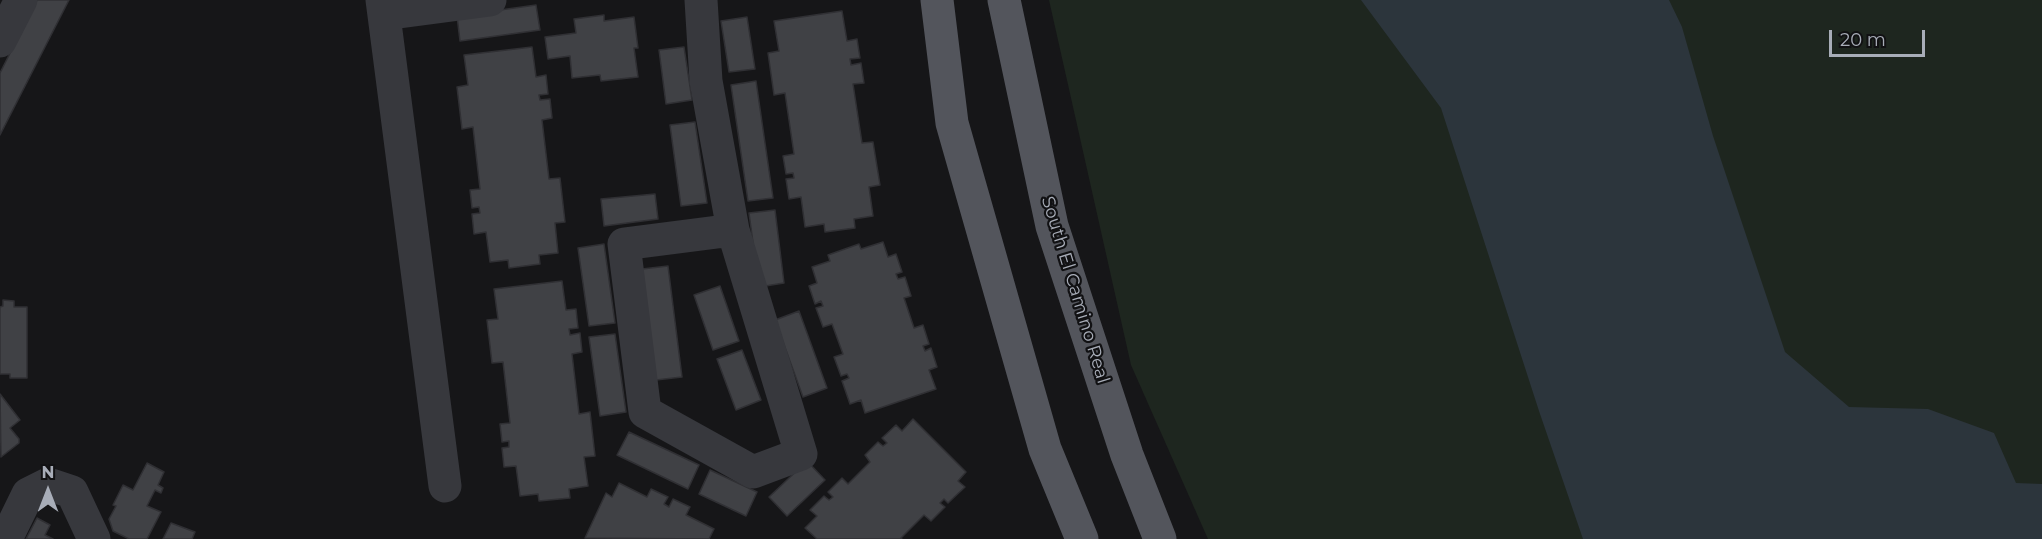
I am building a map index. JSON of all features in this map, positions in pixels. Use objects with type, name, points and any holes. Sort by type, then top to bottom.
[{"type":"main road","points":[[937,0],[952,123],[1046,449],[1082,539]]},
{"type":"main road","name":"South El Camino Real","points":[[998,6],[1052,226],[1127,455],[1160,539]]},
{"type":"lane","points":[[0,41],[21,0]]},
{"type":"lane","points":[[445,486],[383,7],[489,0]]},
{"type":"lane","points":[[701,0],[706,81],[733,230],[801,454],[753,472],[645,412],[624,244],[733,230]]},
{"type":"lane","points":[[6,539],[28,494],[48,484],[72,492],[94,539]]},
{"type":"shaded area","points":[[1049,0],[2042,0],[2042,539],[1208,539],[1131,365]]},
{"type":"shaded area","points":[[1361,0],[1669,0],[1682,27],[1713,136],[1785,352],[1849,407],[1928,409],[1994,433],[2016,483],[2042,484],[2042,539],[1583,539],[1441,108]]},
{"type":"building","points":[[37,0],[69,0],[0,135],[0,73]]},
{"type":"building","points":[[536,5],[540,30],[460,41],[457,16]]},
{"type":"building","points":[[842,11],[847,41],[857,39],[860,58],[850,59],[851,65],[861,63],[864,83],[853,84],[862,143],[873,142],[880,185],[869,187],[873,216],[854,219],[855,228],[825,232],[824,224],[805,227],[801,197],[789,199],[786,179],[794,178],[793,173],[786,174],[783,156],[794,154],[785,93],[774,95],[768,53],[779,51],[774,21]]},
{"type":"building","points":[[604,15],[604,21],[634,17],[638,48],[634,48],[638,77],[601,81],[600,75],[572,78],[570,56],[548,59],[545,37],[576,33],[574,19]]},
{"type":"building","points":[[747,17],[755,69],[729,72],[721,21]]},
{"type":"building","points":[[532,47],[536,77],[546,75],[548,94],[539,95],[540,100],[550,99],[552,118],[542,120],[549,179],[560,178],[565,222],[555,223],[558,253],[539,255],[540,264],[509,268],[508,260],[490,262],[486,232],[474,234],[472,214],[480,213],[479,207],[472,208],[470,190],[480,189],[473,127],[462,129],[457,87],[468,85],[464,55]]},
{"type":"building","points":[[684,47],[692,100],[666,104],[659,50]]},
{"type":"building","points":[[756,81],[773,198],[748,201],[731,85]]},
{"type":"building","points":[[695,122],[707,203],[681,206],[670,125]]},
{"type":"building","points":[[655,194],[658,219],[604,226],[601,199]]},
{"type":"building","points":[[775,210],[784,283],[759,287],[749,213]]},
{"type":"building","points":[[883,242],[888,257],[896,254],[902,272],[896,274],[898,279],[905,277],[911,296],[904,298],[914,328],[923,325],[929,344],[923,346],[925,351],[931,348],[937,367],[929,370],[936,389],[865,413],[861,400],[850,404],[842,381],[849,378],[847,374],[841,376],[834,357],[843,354],[832,324],[823,327],[816,308],[823,306],[821,301],[815,304],[809,286],[817,283],[812,267],[830,261],[828,255],[859,244],[861,249]]},
{"type":"building","points":[[604,244],[615,323],[589,326],[578,248]]},
{"type":"building","points":[[668,266],[682,377],[656,380],[642,269]]},
{"type":"building","points":[[562,281],[566,310],[576,309],[578,328],[569,329],[570,335],[580,333],[582,352],[572,354],[579,414],[590,412],[595,456],[584,457],[588,486],[569,489],[570,498],[539,501],[538,494],[520,496],[516,466],[504,467],[502,448],[509,447],[509,441],[502,442],[500,424],[510,423],[503,362],[492,363],[487,320],[498,319],[494,289]]},
{"type":"building","points":[[720,286],[739,341],[713,350],[694,295]]},
{"type":"building","points":[[3,300],[14,301],[14,307],[27,307],[27,378],[10,378],[10,374],[0,374],[0,307],[3,306]]},
{"type":"building","points":[[799,311],[827,388],[803,397],[775,320]]},
{"type":"building","points":[[615,334],[626,412],[600,416],[589,337]]},
{"type":"building","points":[[742,350],[761,400],[736,410],[717,359]]},
{"type":"building","points":[[0,394],[20,420],[10,428],[19,439],[19,443],[1,457]]},
{"type":"building","points":[[913,419],[966,472],[958,481],[965,487],[948,503],[944,499],[940,503],[945,507],[931,521],[924,515],[902,539],[817,539],[805,528],[817,516],[810,510],[824,496],[829,500],[833,497],[828,492],[842,478],[848,484],[870,462],[865,455],[878,442],[883,446],[887,443],[882,438],[896,425],[902,431]]},
{"type":"building","points":[[629,432],[699,465],[688,489],[617,455]]},
{"type":"building","points":[[807,461],[825,480],[787,516],[769,497]]},
{"type":"building","points":[[147,463],[164,472],[158,485],[163,488],[161,493],[155,490],[147,506],[161,512],[147,539],[129,539],[113,531],[109,519],[123,485],[133,490]]},
{"type":"building","points":[[710,470],[757,492],[746,516],[699,494]]},
{"type":"building","points":[[619,483],[647,497],[651,489],[668,497],[664,504],[669,507],[673,499],[690,507],[686,515],[714,529],[709,539],[585,538],[606,493],[612,497]]},
{"type":"building","points":[[37,518],[50,525],[45,535],[53,539],[26,539]]},
{"type":"building","points":[[171,523],[195,532],[192,539],[163,539]]}]
